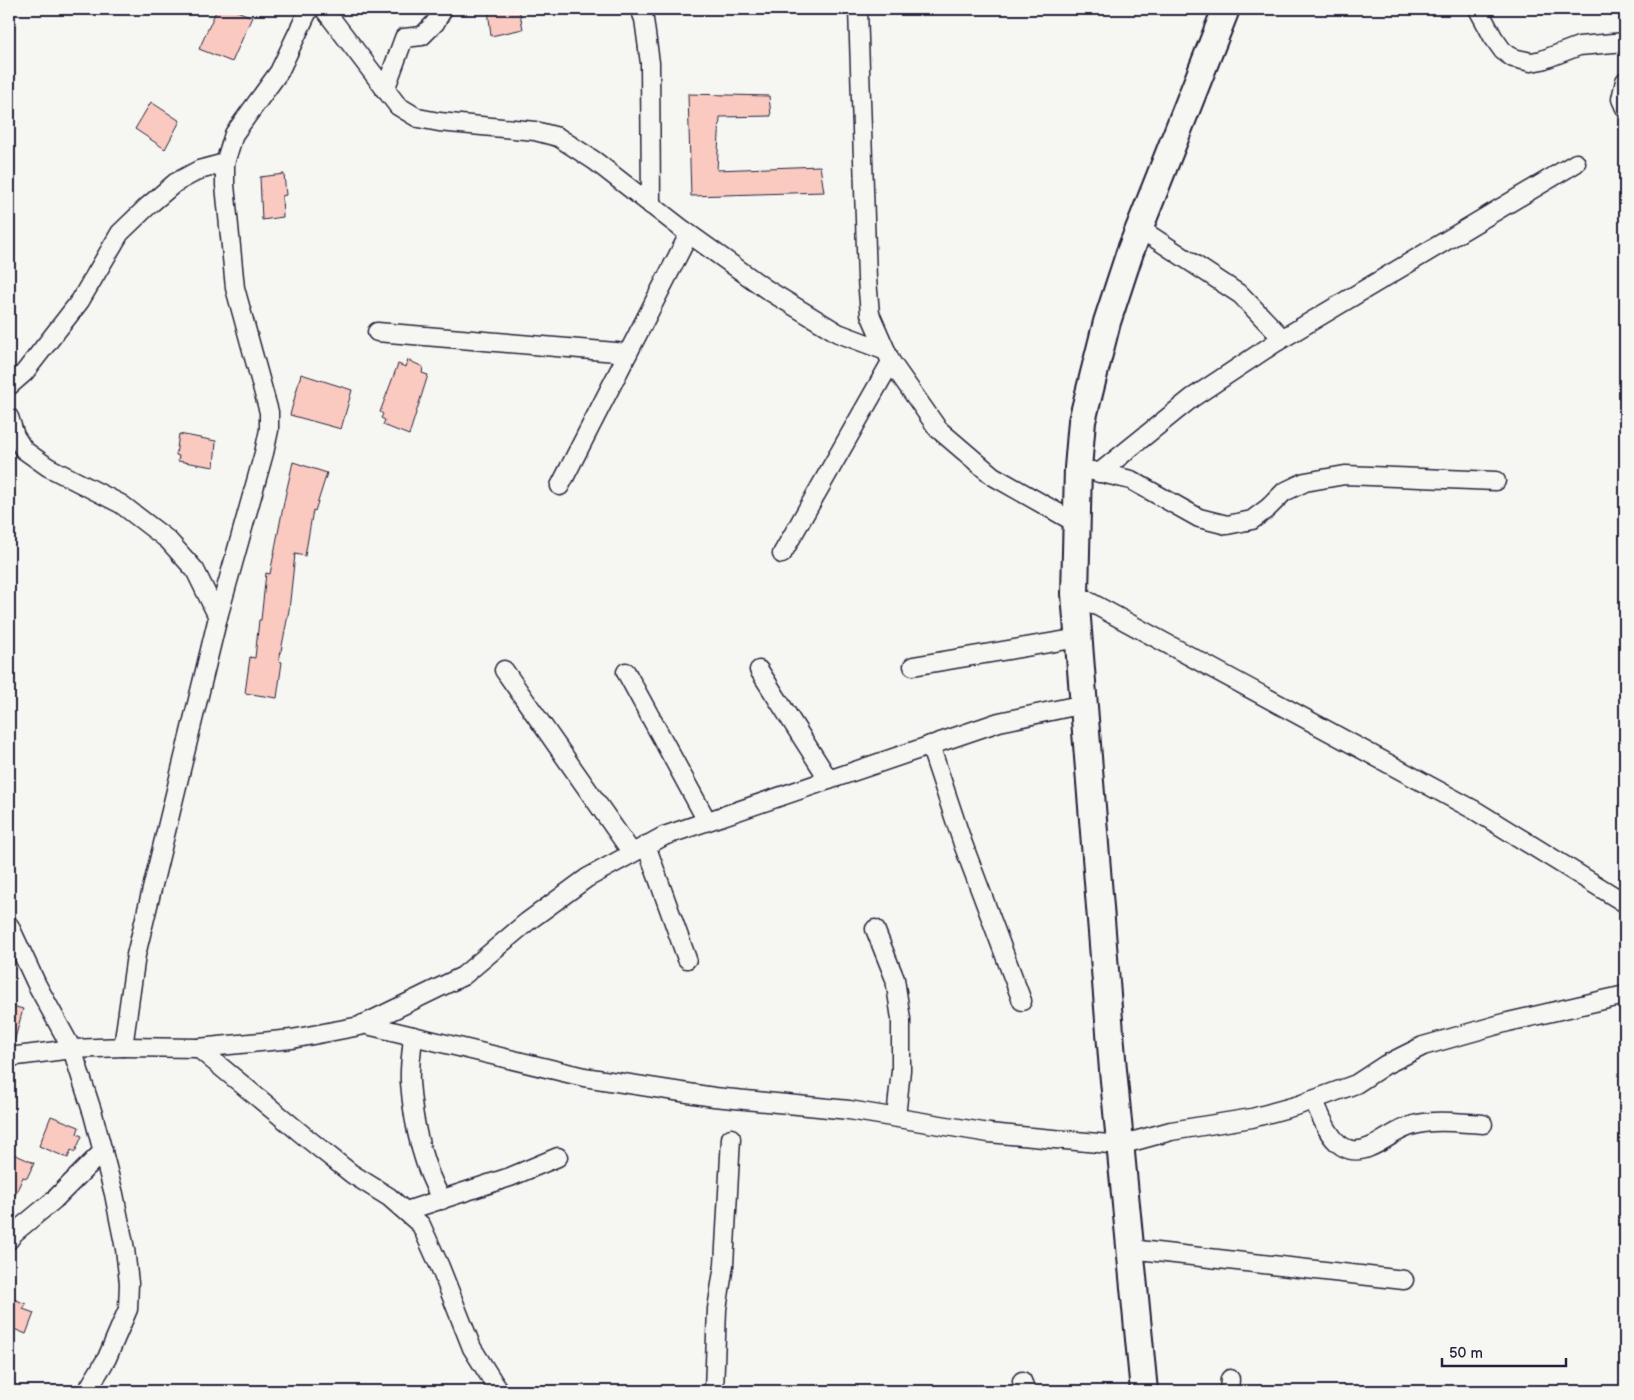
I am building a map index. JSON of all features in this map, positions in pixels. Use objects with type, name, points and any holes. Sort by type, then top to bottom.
[{"type":"main road","points":[[1144,1391],[1120,1144],[1075,594],[1076,523],[1088,470],[1082,421],[1103,340],[1130,252],[1226,9]]},
{"type":"street","points":[[123,1047],[136,955],[218,617],[269,430],[269,412],[235,288],[224,185],[224,163],[234,134],[279,72],[309,9]]},
{"type":"street","points":[[324,9],[398,106],[418,118],[439,122],[535,131],[558,137],[595,161],[689,234],[766,289],[838,333],[889,357]]},
{"type":"street","points":[[385,90],[404,38],[422,36],[435,24],[443,9]]},
{"type":"street","points":[[640,9],[644,19],[650,63],[651,205]]},
{"type":"street","points":[[858,9],[867,279],[870,314],[889,357],[938,429],[993,476],[1076,523]]},
{"type":"street","points":[[1478,9],[1493,37],[1504,52],[1513,58],[1531,62],[1542,60],[1579,46],[1625,42]]},
{"type":"street","points":[[1625,81],[1621,100],[1625,108]]},
{"type":"street","points":[[9,386],[24,373],[80,301],[120,233],[176,183],[199,170],[224,163]]},
{"type":"street","points":[[1088,470],[1282,338],[1576,163]]},
{"type":"street","points":[[1139,228],[1240,295],[1282,338]]},
{"type":"street","points":[[560,486],[689,234]]},
{"type":"street","points":[[377,332],[628,353]]},
{"type":"street","points":[[782,554],[889,357]]},
{"type":"street","points":[[9,417],[15,436],[24,450],[48,467],[121,504],[168,540],[195,570],[218,617]]},
{"type":"street","points":[[1088,470],[1131,480],[1199,518],[1227,525],[1252,520],[1268,508],[1284,492],[1305,482],[1345,475],[1496,481]]},
{"type":"street","points":[[1075,594],[1476,811],[1625,903]]},
{"type":"street","points":[[912,666],[1079,638]]},
{"type":"street","points":[[504,670],[639,849],[687,959]]},
{"type":"street","points":[[759,670],[829,780]]},
{"type":"street","points":[[626,672],[708,821]]},
{"type":"street","points":[[9,1057],[72,1049],[123,1047],[198,1048],[292,1039],[363,1024],[463,976],[527,922],[587,878],[664,836],[999,722],[1084,704]]},
{"type":"street","points":[[930,746],[1022,1001]]},
{"type":"street","points":[[9,925],[37,985],[72,1049],[103,1151],[125,1248],[129,1284],[128,1309],[107,1358],[88,1391]]},
{"type":"street","points":[[875,929],[895,979],[901,1019],[901,1070],[896,1117]]},
{"type":"street","points":[[363,1024],[584,1077],[714,1096],[849,1110],[989,1132],[1120,1144],[1171,1132],[1252,1118],[1314,1100],[1356,1084],[1385,1065],[1423,1046],[1508,1022],[1625,995]]},
{"type":"street","points":[[413,1036],[410,1081],[416,1131],[433,1184],[442,1200]]},
{"type":"street","points":[[198,1048],[352,1174],[389,1197],[421,1225],[472,1348],[499,1391]]},
{"type":"street","points":[[1314,1100],[1322,1122],[1331,1138],[1344,1147],[1358,1151],[1370,1147],[1396,1132],[1415,1125],[1441,1122],[1483,1124]]},
{"type":"street","points":[[714,1391],[717,1309],[724,1265],[731,1138]]},
{"type":"street","points":[[9,1240],[14,1233],[54,1200],[103,1151]]},
{"type":"street","points":[[406,1210],[510,1177],[558,1157]]},
{"type":"street","points":[[1130,1248],[1404,1280]]},
{"type":"building","points":[[217,9],[232,9],[252,17],[232,62],[199,49]]},
{"type":"building","points":[[488,9],[519,9],[523,29],[491,36]]},
{"type":"building","points":[[688,94],[769,96],[771,116],[720,117],[717,170],[820,166],[824,192],[691,196]]},
{"type":"building","points":[[151,102],[180,121],[165,149],[135,129]]},
{"type":"building","points":[[284,174],[286,195],[282,196],[283,217],[262,220],[260,177]]},
{"type":"building","points":[[408,360],[423,367],[422,373],[428,375],[409,435],[383,425],[385,420],[381,418],[383,414],[380,412],[398,364],[406,367]]},
{"type":"building","points":[[301,374],[352,390],[341,429],[290,415]]},
{"type":"building","points":[[179,434],[216,441],[214,467],[178,461],[179,456],[176,455]]},
{"type":"building","points":[[293,462],[327,473],[315,511],[313,510],[305,556],[295,554],[289,610],[279,661],[282,662],[277,698],[245,693],[250,657],[255,658],[266,573],[270,574]]},
{"type":"building","points":[[9,1005],[23,1009],[13,1046],[9,1046]]},
{"type":"building","points":[[51,1116],[79,1127],[77,1134],[82,1136],[75,1152],[71,1150],[68,1158],[39,1146]]},
{"type":"building","points":[[9,1152],[34,1163],[27,1178],[23,1177],[9,1209]]},
{"type":"building","points":[[9,1297],[26,1304],[23,1309],[34,1313],[26,1334],[9,1327]]}]
